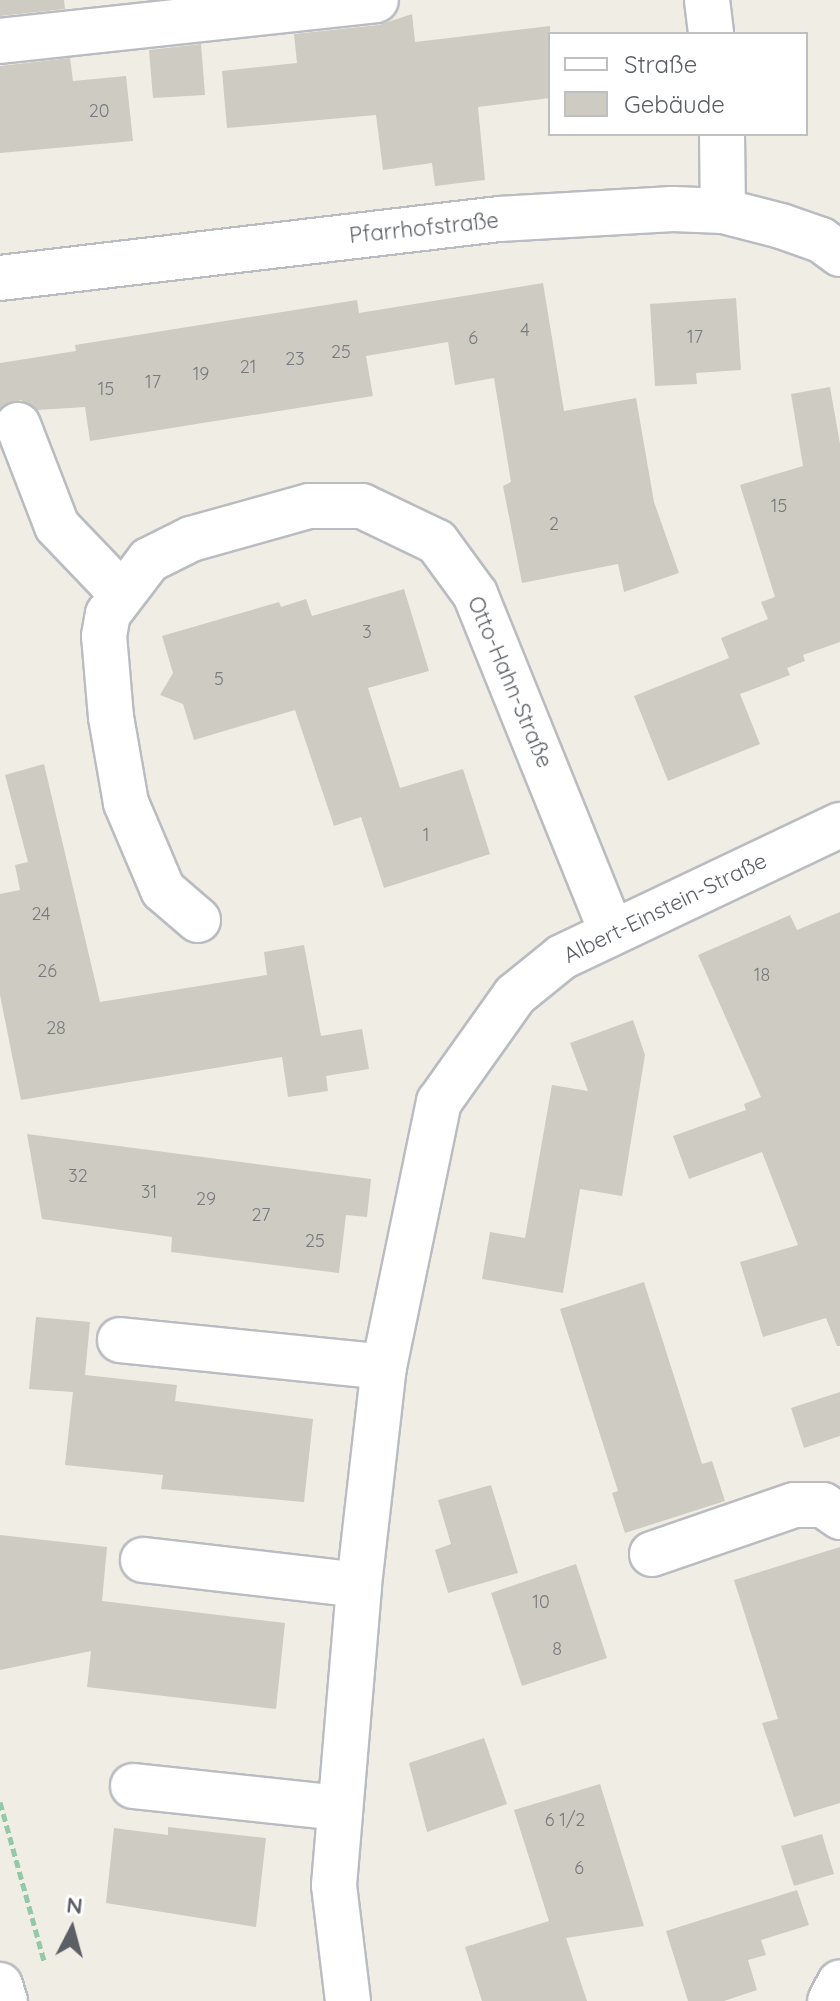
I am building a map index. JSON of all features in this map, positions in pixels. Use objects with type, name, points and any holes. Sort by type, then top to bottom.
[{"type":"street","points":[[0,41],[376,0]]},
{"type":"street","points":[[707,0],[711,32]]},
{"type":"street","points":[[722,136],[723,211]]},
{"type":"street","name":"Pfarrhofstraße","points":[[0,278],[499,219],[723,211],[821,240],[840,254]]},
{"type":"street","points":[[18,425],[57,526],[120,592]]},
{"type":"street","name":"Otto-Hahn-Straße","points":[[198,920],[163,890],[126,803],[104,636],[120,592],[149,560],[191,539],[309,506],[362,506],[437,542],[475,594],[611,930]]},
{"type":"street","name":"Albert-Einstein-Straße","points":[[348,2001],[334,1885],[359,1585],[384,1367],[439,1102],[515,995],[562,957],[611,930],[840,825]]},
{"type":"street","points":[[120,1340],[384,1367]]},
{"type":"street","points":[[652,1554],[794,1505],[823,1505],[840,1517]]},
{"type":"street","points":[[143,1560],[359,1585]]},
{"type":"street","points":[[133,1786],[340,1808]]},
{"type":"street","points":[[830,2001],[840,1982]]},
{"type":"street","points":[[0,1985],[5,2001]]},
{"type":"path","points":[[0,1802],[47,1971]]},
{"type":"building","points":[[0,0],[64,0],[65,9],[0,16]]},
{"type":"building","points":[[412,14],[415,42],[550,26],[548,98],[478,107],[485,180],[435,186],[432,163],[383,170],[376,115],[227,128],[222,71],[297,63],[294,34],[379,25]]},
{"type":"building","points":[[201,44],[205,95],[153,98],[149,50]]},
{"type":"building","points":[[70,58],[73,81],[126,76],[133,141],[0,153],[0,66]]},
{"type":"building","points":[[543,283],[564,411],[636,398],[654,502],[679,573],[624,592],[618,564],[522,583],[503,486],[511,482],[494,378],[455,385],[448,342],[366,356],[373,396],[90,441],[85,407],[37,410],[21,400],[0,408],[0,363],[76,351],[75,345],[357,300],[359,313]]},
{"type":"building","points":[[736,298],[741,370],[696,373],[697,384],[655,386],[650,304]]},
{"type":"building","points":[[830,387],[840,444],[840,642],[803,655],[805,661],[787,668],[790,675],[740,694],[760,744],[668,781],[634,696],[729,658],[721,638],[768,619],[761,602],[775,597],[740,485],[803,466],[791,394]]},
{"type":"building","points":[[404,589],[429,671],[368,688],[400,788],[463,769],[490,854],[384,888],[361,817],[334,826],[295,710],[194,740],[183,704],[160,695],[173,673],[162,636],[279,602],[281,607],[306,599],[312,616]]},
{"type":"building","points":[[44,764],[100,1002],[267,975],[264,952],[304,945],[321,1036],[362,1029],[369,1069],[326,1076],[328,1091],[288,1097],[282,1057],[21,1100],[0,995],[0,894],[20,890],[15,865],[28,862],[5,775]]},
{"type":"building","points":[[840,912],[840,1346],[837,1346],[826,1318],[763,1337],[740,1262],[798,1245],[762,1152],[689,1179],[673,1136],[746,1110],[744,1104],[761,1097],[698,955],[790,915],[797,930]]},
{"type":"building","points":[[633,1020],[645,1055],[622,1196],[580,1189],[563,1293],[482,1279],[490,1232],[525,1238],[552,1085],[588,1091],[570,1043]]},
{"type":"building","points":[[27,1134],[371,1179],[367,1217],[346,1215],[339,1273],[171,1252],[172,1237],[42,1219]]},
{"type":"building","points":[[644,1282],[702,1464],[712,1461],[725,1501],[625,1533],[612,1493],[618,1491],[560,1309]]},
{"type":"building","points":[[36,1317],[90,1322],[85,1375],[177,1385],[175,1401],[313,1419],[304,1502],[161,1489],[163,1475],[65,1465],[73,1392],[29,1389]]},
{"type":"building","points":[[840,1392],[840,1436],[804,1448],[791,1408]]},
{"type":"building","points":[[491,1485],[518,1573],[448,1593],[435,1550],[451,1544],[438,1500]]},
{"type":"building","points":[[0,1535],[107,1547],[102,1601],[285,1623],[276,1709],[87,1687],[91,1651],[0,1670]]},
{"type":"building","points":[[840,1547],[840,1803],[794,1817],[762,1723],[778,1719],[734,1580]]},
{"type":"building","points":[[576,1564],[607,1658],[522,1686],[491,1593]]},
{"type":"building","points":[[484,1738],[507,1804],[427,1832],[409,1763]]},
{"type":"building","points":[[600,1784],[644,1926],[566,1938],[587,2001],[482,2001],[465,1947],[549,1921],[514,1810]]},
{"type":"building","points":[[168,1827],[266,1838],[256,1927],[106,1903],[114,1828],[168,1835]]},
{"type":"building","points":[[822,1834],[834,1874],[794,1886],[781,1846]]},
{"type":"building","points":[[797,1890],[809,1925],[761,1940],[766,1955],[748,1960],[757,1990],[724,2001],[688,2001],[666,1931]]}]
